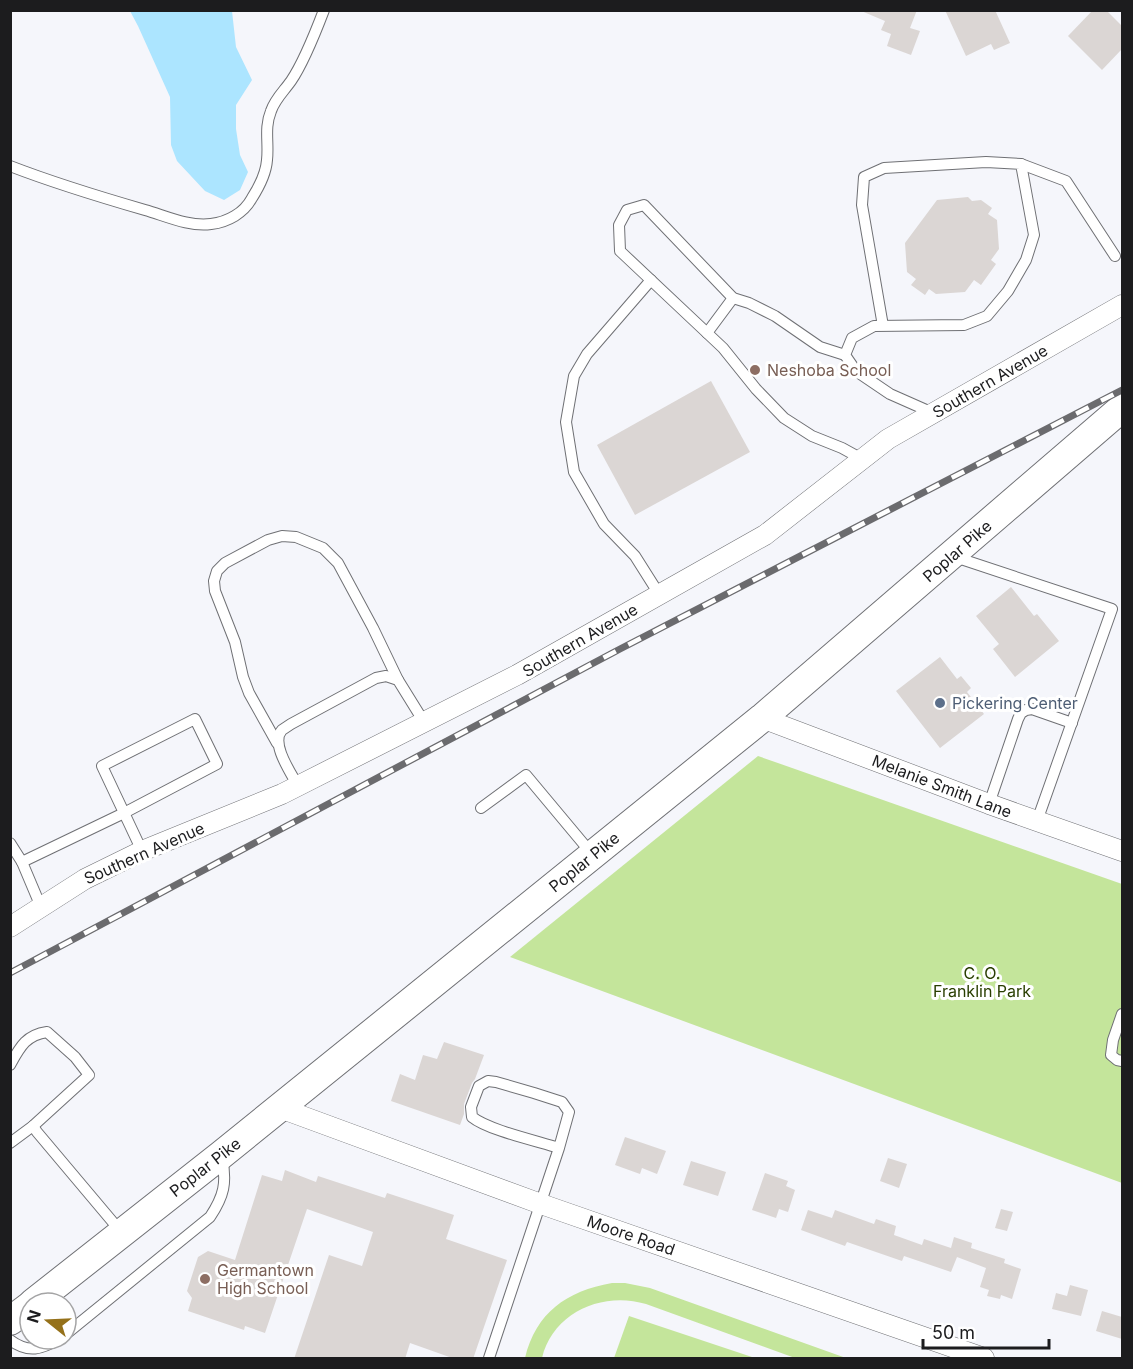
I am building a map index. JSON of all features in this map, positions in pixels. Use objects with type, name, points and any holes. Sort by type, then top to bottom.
[{"type":"main road","name":"Poplar Pike","points":[[49,1291],[280,1108],[762,718],[1122,408]]},
{"type":"street","name":"Southern Avenue","points":[[10,927],[85,879],[142,851],[282,794],[517,675],[765,535],[888,439],[1122,304]]},
{"type":"street","name":"Melanie Smith Lane","points":[[762,718],[989,804],[1122,851]]},
{"type":"street","name":"Moore Road","points":[[280,1108],[541,1204],[984,1359]]},
{"type":"lane","points":[[10,165],[114,201],[178,220],[196,224],[212,224],[230,218],[242,212],[259,186],[267,159],[267,123],[271,110],[279,95],[292,80],[324,10]]},
{"type":"lane","points":[[883,326],[862,205],[864,177],[884,168],[986,162],[1021,164],[1066,181],[1114,256]]},
{"type":"lane","points":[[845,355],[852,338],[874,326],[964,325],[987,316],[1008,291],[1026,260],[1034,235],[1021,164]]},
{"type":"lane","points":[[862,459],[812,436],[784,418],[756,389],[723,348],[620,251],[619,225],[627,210],[644,205],[733,298],[775,316],[820,347],[845,355],[856,371],[890,394],[933,413]]},
{"type":"lane","points":[[651,280],[587,354],[574,376],[566,422],[574,472],[604,524],[635,556],[659,594]]},
{"type":"lane","points":[[707,333],[733,298]]},
{"type":"lane","points":[[298,786],[249,693],[235,642],[215,591],[214,582],[217,571],[225,563],[268,540],[282,536],[296,537],[323,548],[338,563],[398,680],[424,722]]},
{"type":"lane","points":[[951,555],[1112,609],[1037,821]]},
{"type":"lane","points":[[277,743],[281,731],[291,724],[376,678],[386,676],[398,680]]},
{"type":"lane","points":[[989,804],[1021,713],[1032,709],[1072,723]]},
{"type":"lane","points":[[22,862],[124,813],[217,764],[195,719],[102,766],[124,813],[142,851]]},
{"type":"lane","points":[[481,808],[526,775],[592,855]]},
{"type":"lane","points":[[10,843],[22,862],[41,907]]},
{"type":"lane","points":[[1122,1014],[1113,1040],[1111,1055],[1122,1061]]},
{"type":"lane","points":[[10,1065],[25,1041],[37,1034],[47,1032],[75,1058],[89,1075],[33,1126],[10,1143]]},
{"type":"lane","points":[[489,1359],[541,1204],[559,1148],[569,1112],[562,1102],[496,1082],[488,1081],[479,1086],[471,1107],[472,1117],[477,1121],[559,1148]]},
{"type":"lane","points":[[33,1126],[123,1233]]},
{"type":"lane","points":[[78,1324],[210,1217],[217,1207],[225,1182],[221,1155]]},
{"type":"green space","name":"C. O. Franklin Park","points":[[758,756],[1122,884],[1122,1183],[510,957]]},
{"type":"green space","points":[[612,1283],[650,1288],[846,1358],[795,1358],[646,1304],[613,1300],[597,1303],[568,1317],[548,1342],[542,1358],[525,1358],[537,1328],[555,1307],[581,1292]]},
{"type":"green space","points":[[629,1316],[755,1358],[614,1358]]},
{"type":"water","points":[[130,11],[232,11],[236,47],[252,80],[236,105],[236,129],[240,155],[248,172],[240,190],[224,200],[205,191],[177,161],[171,145],[170,97]]},
{"type":"building","points":[[859,10],[917,10],[910,28],[920,31],[911,55],[887,46],[891,34],[881,30],[885,21]]},
{"type":"building","points":[[945,10],[995,10],[1010,43],[994,50],[991,44],[966,56]]},
{"type":"building","points":[[1093,10],[1106,10],[1122,26],[1122,49],[1102,70],[1068,36]]},
{"type":"building","points":[[968,197],[972,201],[981,200],[992,208],[988,214],[997,220],[999,249],[991,260],[996,264],[981,285],[974,280],[965,292],[936,294],[929,289],[925,295],[911,285],[916,279],[907,272],[905,243],[937,200]]},
{"type":"building","points":[[711,381],[750,452],[635,515],[597,445]]},
{"type":"building","points":[[1011,587],[1034,616],[1037,614],[1059,641],[1015,677],[993,649],[999,644],[976,616]]},
{"type":"building","name":"Pickering Center","points":[[940,657],[957,679],[961,676],[971,688],[967,692],[984,714],[940,748],[896,691]]},
{"type":"building","points":[[444,1042],[484,1055],[464,1104],[464,1114],[460,1125],[391,1101],[400,1074],[415,1080],[423,1055],[437,1059]]},
{"type":"building","points":[[625,1137],[666,1151],[657,1174],[642,1168],[640,1174],[615,1165]]},
{"type":"building","points":[[888,1158],[907,1164],[899,1188],[880,1181]]},
{"type":"building","points":[[691,1161],[726,1172],[718,1196],[683,1185]]},
{"type":"building","points":[[285,1170],[316,1182],[318,1176],[385,1198],[387,1193],[454,1215],[446,1239],[507,1260],[473,1359],[455,1359],[410,1343],[405,1359],[294,1359],[329,1255],[362,1266],[373,1232],[307,1209],[265,1333],[245,1326],[244,1330],[188,1311],[192,1298],[187,1291],[198,1257],[208,1251],[235,1260],[262,1175],[282,1181]]},
{"type":"building","points":[[765,1173],[788,1181],[786,1186],[795,1190],[788,1212],[779,1209],[776,1218],[752,1210]]},
{"type":"building","points":[[1001,1209],[1013,1212],[1007,1231],[995,1228]]},
{"type":"building","points":[[808,1210],[832,1218],[835,1210],[874,1224],[876,1219],[896,1226],[894,1235],[922,1245],[924,1239],[951,1248],[954,1237],[972,1243],[971,1248],[1005,1259],[1004,1263],[1021,1269],[1012,1299],[1001,1295],[1000,1299],[987,1296],[989,1290],[980,1287],[986,1268],[957,1257],[951,1272],[904,1256],[902,1261],[847,1242],[845,1246],[801,1230]]},
{"type":"building","points":[[1070,1285],[1088,1290],[1081,1316],[1052,1309],[1056,1293],[1067,1296]]},
{"type":"building","points":[[1102,1311],[1122,1317],[1122,1339],[1096,1331]]},
{"type":"railway","points":[[10,973],[620,649],[1122,390]]},
{"type":"place","name":"Neshoba School","points":[[755,370]]},
{"type":"place","name":"Pickering Center","points":[[940,703]]},
{"type":"place","name":"Germantown High School","points":[[205,1279]]}]
